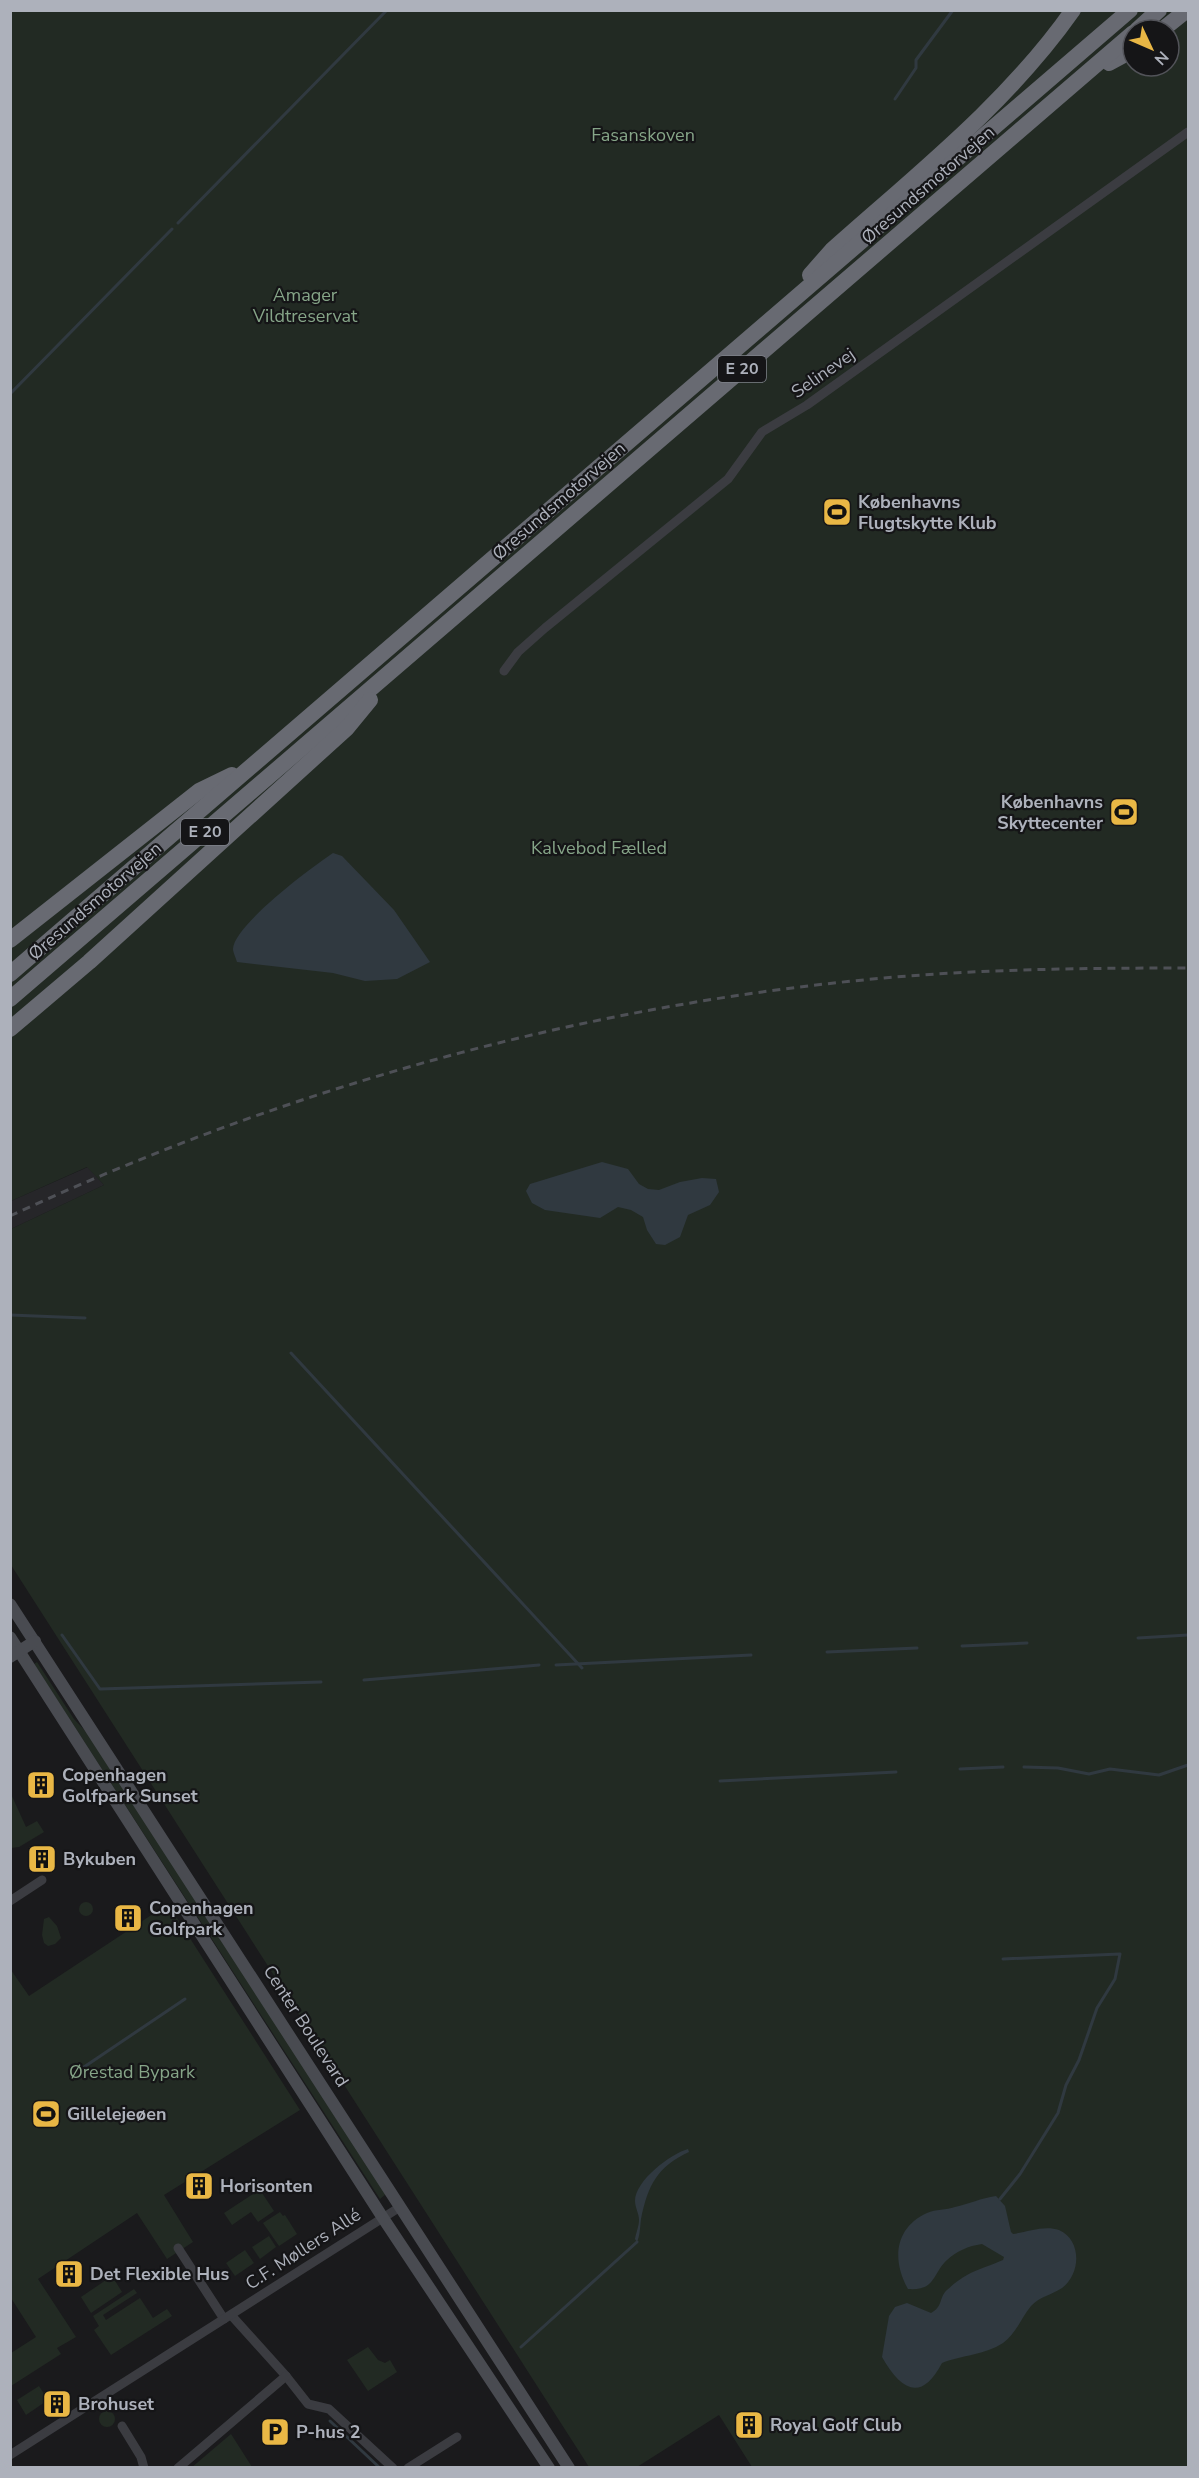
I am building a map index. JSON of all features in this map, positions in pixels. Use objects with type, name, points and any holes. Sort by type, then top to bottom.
[{"type":"highway","points":[[772,319],[832,250],[999,99],[1035,59],[1073,10]]},
{"type":"highway","name":"Øresundsmotorvejen","points":[[10,974],[1130,10]]},
{"type":"highway","name":"Øresundsmotorvejen","points":[[10,999],[1121,44]]},
{"type":"highway","points":[[1084,76],[1121,56]]},
{"type":"highway","points":[[10,1029],[89,962],[347,728],[400,664]]},
{"type":"highway","points":[[10,947],[53,909],[199,791],[255,764]]},
{"type":"highway","points":[[10,940],[53,909]]},
{"type":"highway","points":[[10,1039],[89,962]]},
{"type":"street","name":"Selinevej","points":[[504,671],[518,652],[545,628],[728,479],[762,432],[807,405],[1188,132]]},
{"type":"street","name":"Center Boulevard","points":[[10,1604],[569,2468]]},
{"type":"street","points":[[25,1627],[11,1638],[15,1654],[549,2468]]},
{"type":"street","points":[[15,1654],[35,1641]]},
{"type":"street","points":[[10,1901],[42,1880]]},
{"type":"street","name":"C.F. Møllers Allé","points":[[10,2455],[400,2207]]},
{"type":"street","points":[[177,2248],[227,2317],[286,2376],[308,2403],[315,2407],[329,2409],[393,2468]]},
{"type":"street","points":[[178,2468],[286,2376]]},
{"type":"street","points":[[122,2426],[141,2457],[144,2468]]},
{"type":"street","points":[[408,2468],[457,2437]]},
{"type":"shaded area","points":[[333,853],[342,856],[394,910],[430,962],[397,979],[365,981],[333,973],[237,962],[233,949],[246,926],[276,897]]},
{"type":"shaded area","points":[[602,1162],[628,1169],[639,1184],[648,1189],[659,1190],[680,1182],[702,1178],[716,1179],[719,1192],[710,1205],[688,1215],[680,1237],[665,1245],[656,1244],[647,1230],[643,1217],[631,1210],[618,1207],[600,1218],[545,1210],[532,1203],[526,1191],[530,1184]]},
{"type":"shaded area","points":[[88,1167],[104,1185],[11,1229],[11,1201]]},
{"type":"shaded area","points":[[688,2149],[689,2152],[662,2171],[651,2187],[644,2207],[637,2242],[635,2239],[639,2220],[635,2201],[641,2185],[663,2162]]},
{"type":"shaded area","points":[[996,2196],[1005,2206],[1013,2234],[1048,2228],[1059,2230],[1067,2235],[1075,2249],[1073,2274],[1062,2288],[1031,2306],[1003,2343],[989,2350],[942,2363],[934,2376],[919,2387],[904,2384],[882,2357],[889,2316],[895,2307],[907,2303],[931,2313],[935,2311],[945,2293],[955,2283],[1003,2260],[1004,2257],[982,2244],[967,2248],[947,2260],[929,2284],[917,2289],[908,2289],[898,2257],[902,2236],[916,2219],[927,2213]]},
{"type":"green space","name":"Kalvebod Fælled","points":[[11,11],[1188,11],[1188,2467],[752,2467],[719,2415],[637,2467],[589,2467],[11,1565],[11,1229],[104,1185],[87,1167],[11,1201]]},
{"type":"green space","points":[[37,1662],[74,1719],[90,1736],[386,2194],[380,2199],[34,1664]]},
{"type":"green space","points":[[11,1794],[26,1827],[37,1821],[44,1832],[19,1847],[11,1848]]},
{"type":"green space","points":[[83,1902],[89,1902],[93,1909],[89,1916],[83,1916],[79,1912],[79,1906]]},
{"type":"green space","name":"Ørestad Bypark","points":[[168,1904],[300,2110],[164,2195],[193,2242],[167,2259],[137,2213],[38,2279],[76,2337],[57,2348],[61,2354],[11,2386],[11,2353],[36,2337],[11,2298],[11,1970],[29,1996]]},
{"type":"green space","points":[[49,1917],[57,1926],[61,1938],[55,1944],[48,1946],[44,1943],[42,1935],[44,1919]]},
{"type":"green space","points":[[257,2179],[262,2188],[260,2190],[274,2211],[258,2222],[251,2212],[232,2225],[224,2213],[253,2194],[248,2185]]},
{"type":"green space","points":[[280,2212],[283,2216],[285,2215],[297,2234],[279,2246],[263,2223]]},
{"type":"green space","points":[[269,2236],[276,2247],[260,2259],[252,2247]]},
{"type":"green space","points":[[245,2250],[254,2263],[235,2276],[226,2263]]},
{"type":"green space","points":[[112,2276],[122,2292],[91,2313],[81,2297]]},
{"type":"green space","points":[[134,2289],[137,2293],[103,2315],[106,2320],[140,2298],[153,2318],[167,2309],[172,2316],[111,2355],[94,2330],[99,2326],[93,2316]]},
{"type":"green space","points":[[368,2347],[378,2360],[385,2363],[390,2360],[397,2372],[368,2391],[347,2360]]},
{"type":"green space","points":[[39,2386],[48,2400],[26,2415],[17,2400]]},
{"type":"green space","points":[[104,2411],[110,2411],[115,2419],[113,2425],[104,2427],[99,2422],[99,2416]]},
{"type":"green space","points":[[231,2434],[252,2467],[191,2468]]},
{"type":"waterway","points":[[178,223],[387,10]]},
{"type":"waterway","points":[[895,99],[916,68],[916,60],[953,10]]},
{"type":"waterway","points":[[10,394],[172,229]]},
{"type":"waterway","points":[[10,1315],[85,1318]]},
{"type":"waterway","points":[[291,1353],[582,1668]]},
{"type":"waterway","points":[[62,1635],[100,1689],[321,1682]]},
{"type":"waterway","points":[[1138,1638],[1188,1635]]},
{"type":"waterway","points":[[962,1646],[1027,1643]]},
{"type":"waterway","points":[[827,1652],[917,1648]]},
{"type":"waterway","points":[[556,1665],[751,1655]]},
{"type":"waterway","points":[[364,1680],[539,1665]]},
{"type":"waterway","points":[[1024,1767],[1058,1768],[1089,1774],[1110,1769],[1159,1775],[1188,1765]]},
{"type":"waterway","points":[[960,1769],[1003,1767]]},
{"type":"waterway","points":[[720,1781],[896,1772]]},
{"type":"waterway","points":[[1000,2199],[1020,2174],[1058,2113],[1066,2085],[1079,2060],[1097,2008],[1115,1979],[1120,1954],[1003,1959]]},
{"type":"waterway","points":[[84,2067],[185,1999]]},
{"type":"waterway","points":[[521,2347],[637,2242]]},
{"type":"waterway","points":[[330,2421],[380,2468]]},
{"type":"railway","points":[[10,1216],[114,1170],[220,1129],[328,1092],[437,1059],[547,1031],[658,1009],[771,991],[884,978],[1036,970],[1188,968]]},
{"type":"place","name":"Københavns Flugtskytte Klub","points":[[837,512]]},
{"type":"place","name":"Københavns Skyttecenter","points":[[1124,812]]},
{"type":"place","name":"Copenhagen Golfpark Sunset","points":[[41,1785]]},
{"type":"place","name":"Bykuben","points":[[42,1859]]},
{"type":"place","name":"Copenhagen Golfpark","points":[[128,1918]]},
{"type":"place","name":"Gillelejeøen","points":[[46,2114]]},
{"type":"place","name":"Horisonten","points":[[199,2186]]},
{"type":"place","name":"Det Flexible Hus","points":[[69,2274]]},
{"type":"place","name":"Brohuset","points":[[57,2404]]},
{"type":"place","name":"Royal Golf Club","points":[[749,2425]]},
{"type":"place","name":"P-hus 2","points":[[275,2432]]},
{"type":"park label","name":"Fasanskoven","points":[[643,135]]},
{"type":"park label","name":"Amager Vildtreservat","points":[[305,305]]}]
